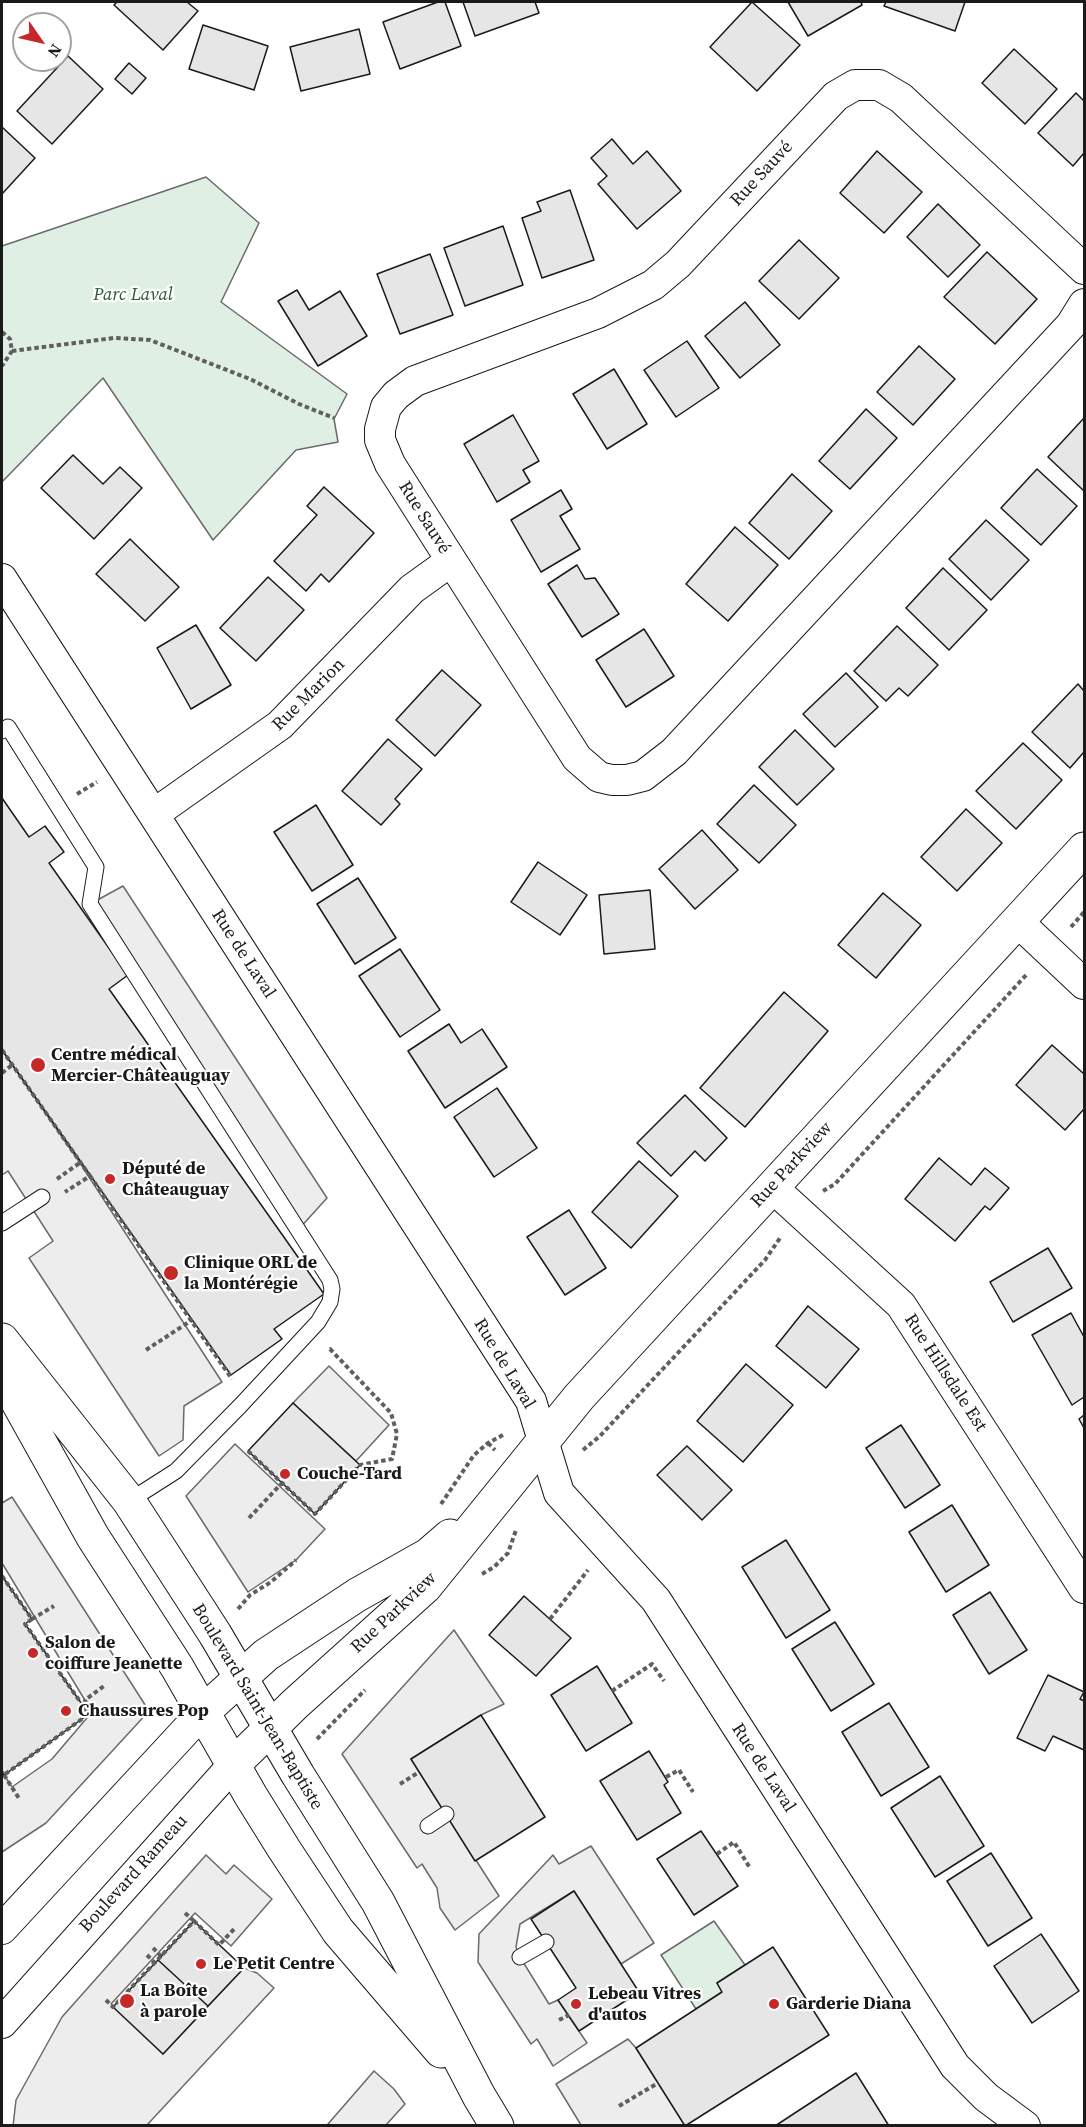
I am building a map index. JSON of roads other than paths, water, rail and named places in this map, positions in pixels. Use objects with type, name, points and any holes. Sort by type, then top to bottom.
[{"type":"main road","name":"Rue Parkview","points":[[271,1728],[425,1587],[579,1397],[1084,849]]},
{"type":"main road","name":"Boulevard Saint-Jean-Baptiste","points":[[2,1340],[129,1501],[241,1677],[378,1902],[479,2096],[497,2126]]},
{"type":"main road","name":"Boulevard Saint-Jean-Baptiste","points":[[2,1374],[93,1537],[203,1712],[251,1796],[338,1931],[479,2096]]},
{"type":"main road","name":"Rue Parkview","points":[[241,1677],[284,1642],[357,1595],[429,1555],[506,1487]]},
{"type":"main road","points":[[203,1712],[241,1677]]},
{"type":"main road","name":"Boulevard Rameau","points":[[234,1764],[271,1728]]},
{"type":"street","name":"Rue Sauvé","points":[[1084,270],[901,98],[879,85],[855,85],[827,105],[678,264],[652,285],[598,314],[415,381],[396,395],[382,417],[380,429],[383,452],[577,758],[599,777],[612,780],[642,776],[674,752],[747,675],[1071,325],[1084,304]]},
{"type":"street","name":"Rue Marion","points":[[154,814],[280,725],[412,589],[452,561]]},
{"type":"street","name":"Rue de Laval","points":[[2,579],[531,1401],[542,1442],[560,1493],[656,1600],[955,2066],[986,2097],[1025,2126]]},
{"type":"street","points":[[1017,921],[1084,984]]},
{"type":"street","name":"Rue Hillsdale Est","points":[[772,1187],[901,1305],[1084,1588]]},
{"type":"street","points":[[2,1929],[203,1712]]},
{"type":"street","name":"Boulevard Rameau","points":[[2,2023],[234,1764]]},
{"type":"lane","points":[[2,731],[8,727],[96,867],[90,904],[330,1280],[330,1302],[318,1322],[296,1347],[182,1466],[129,1501]]},
{"type":"lane","points":[[2,1223],[42,1197]]},
{"type":"lane","points":[[428,1826],[446,1815]]},
{"type":"lane","points":[[520,1957],[546,1942]]},
{"type":"place","name":"Centre médical Mercier-Châteauguay","points":[[38,1065]]},
{"type":"place","name":"Député de Châteauguay","points":[[110,1179]]},
{"type":"place","name":"Clinique ORL de la Montérégie","points":[[171,1273]]},
{"type":"place","name":"Couche-Tard","points":[[285,1474]]},
{"type":"place","name":"Salon de coiffure Jeanette","points":[[33,1653]]},
{"type":"place","name":"Chaussures Pop","points":[[66,1711]]},
{"type":"place","name":"Le Petit Centre","points":[[201,1964]]},
{"type":"place","name":"La Boîte à parole","points":[[127,2001]]},
{"type":"place","name":"Lebeau Vitres d'autos","points":[[576,2004]]},
{"type":"place","name":"Garderie Diana","points":[[774,2004]]},
{"type":"park label","name":"Parc Laval","points":[[133,295]]}]
